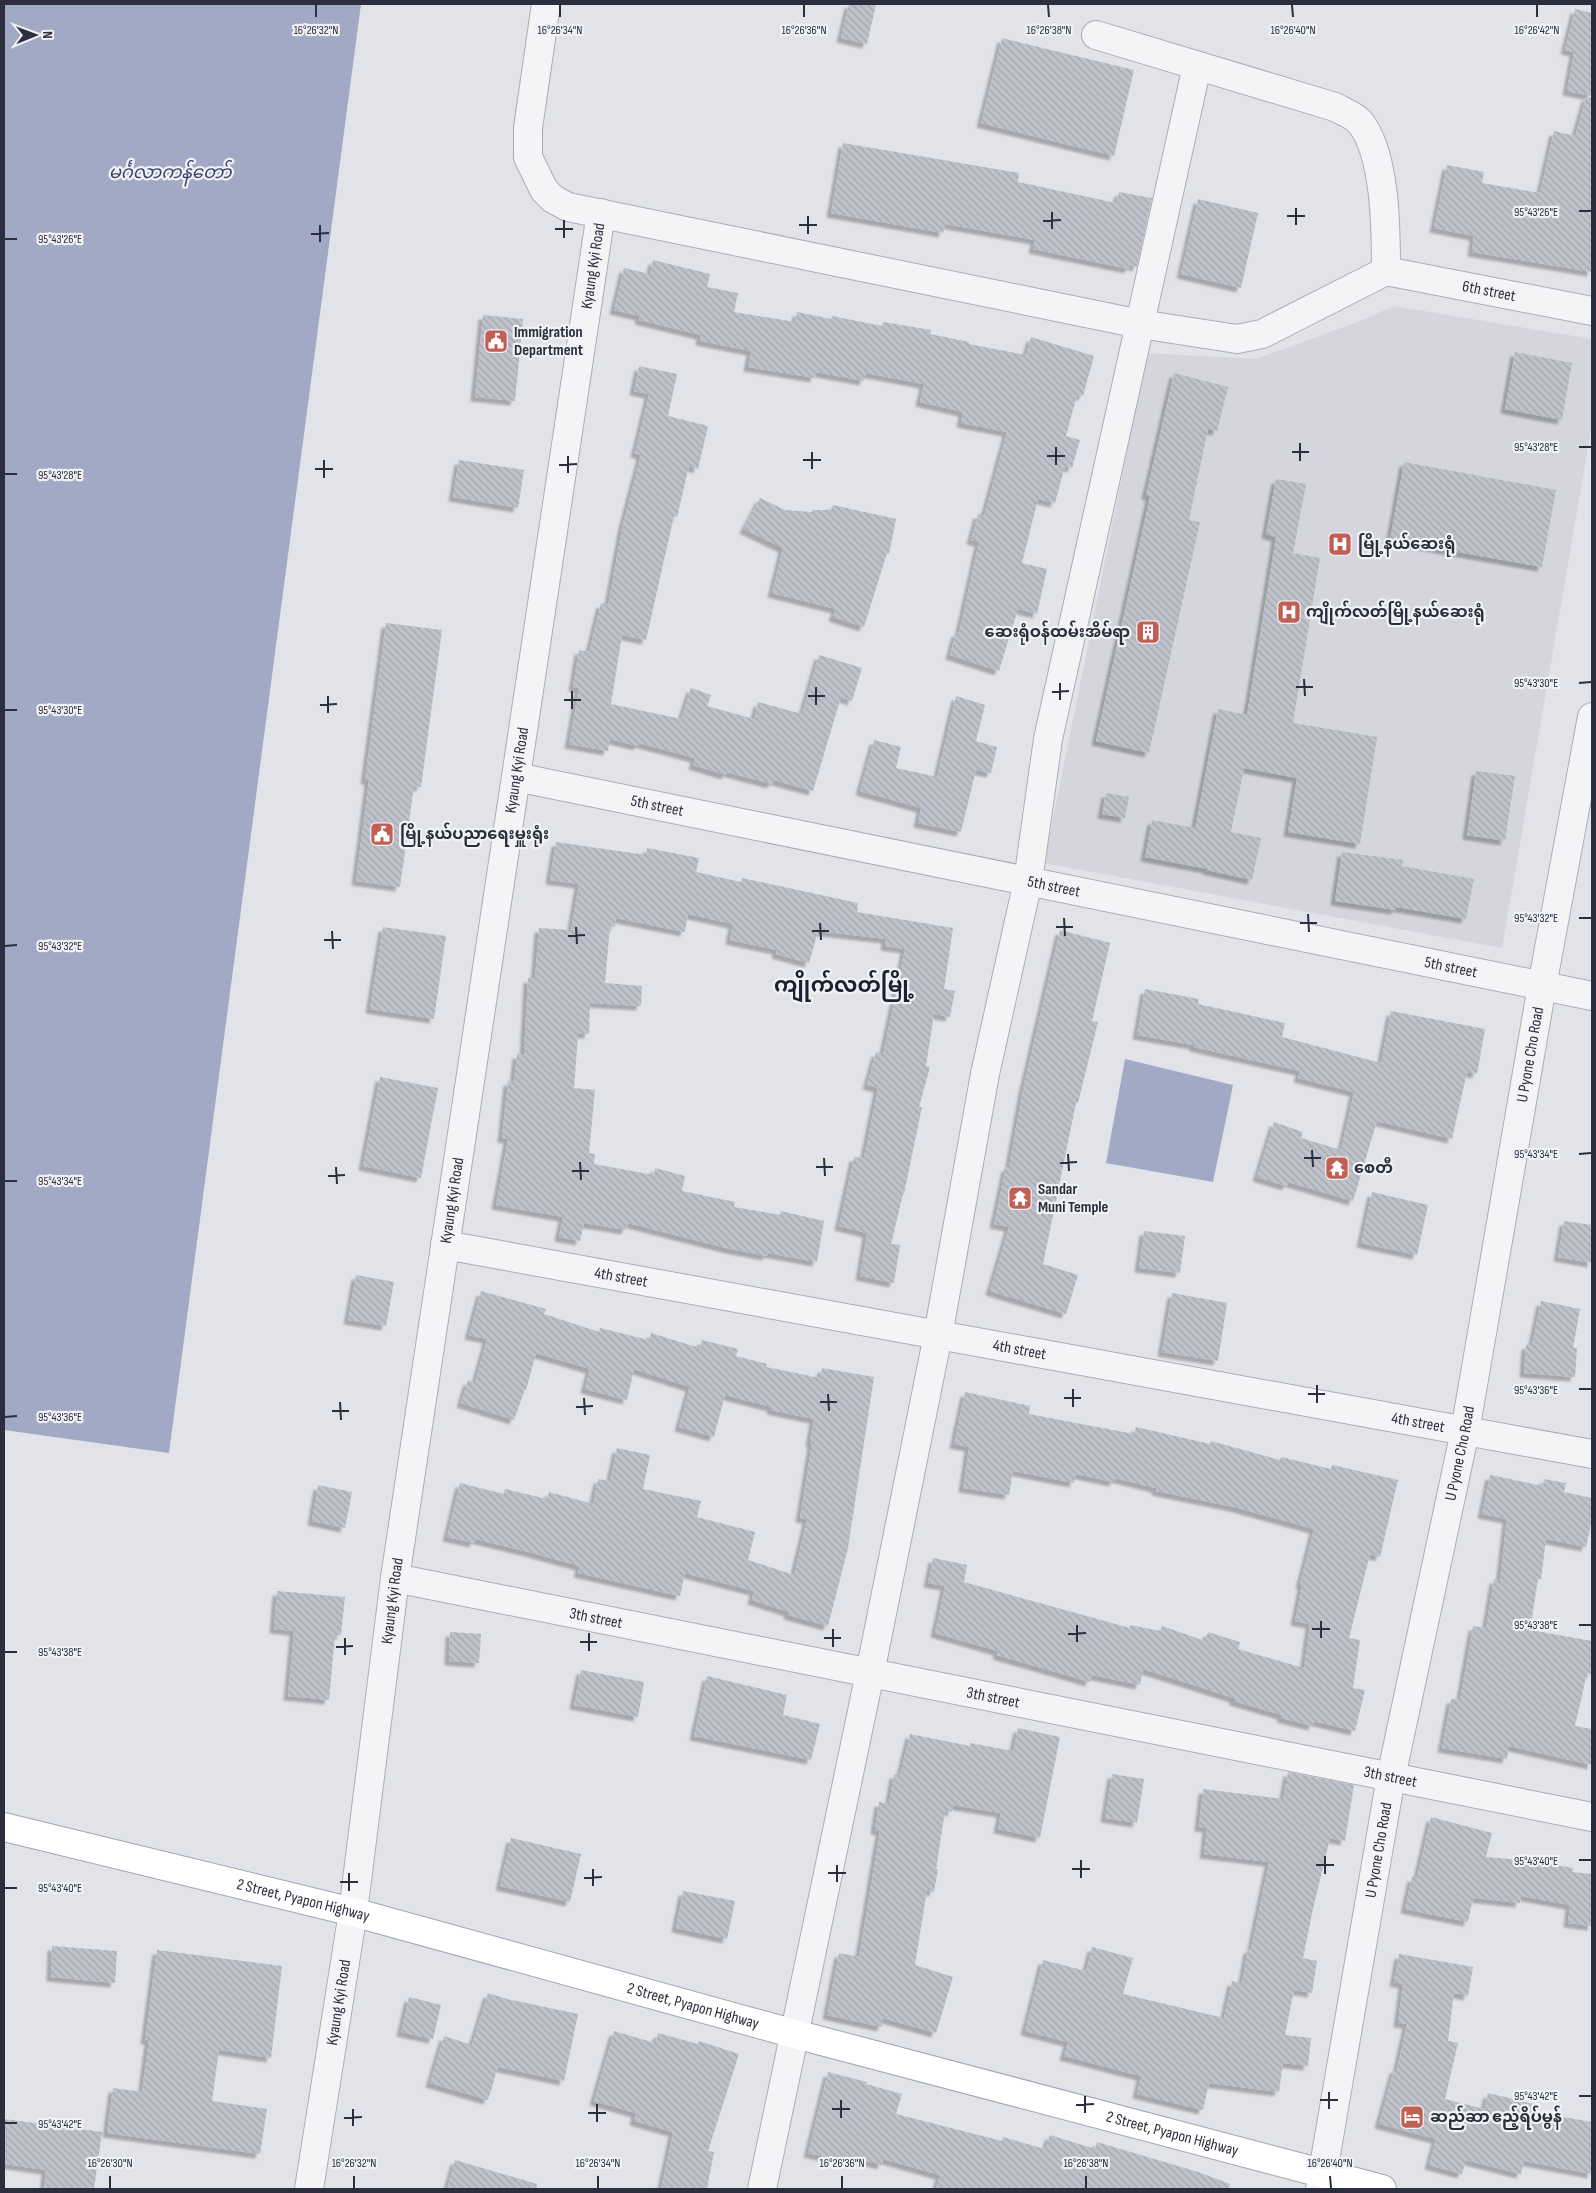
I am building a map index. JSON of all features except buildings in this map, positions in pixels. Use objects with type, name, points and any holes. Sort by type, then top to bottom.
[{"type":"main road","name":"2 Street, Pyapon Highway","points":[[4,1827],[353,1912],[1321,2181],[1382,2189]]},
{"type":"street","points":[[546,4],[528,128],[528,157],[544,190],[553,199],[568,207],[1140,324],[1238,339],[1262,334],[1386,271],[1387,224],[1376,155],[1358,120],[1335,107],[1096,35]]},
{"type":"street","points":[[762,2189],[870,1673],[938,1335],[985,1074],[1028,881],[1048,739],[1197,66]]},
{"type":"street","name":"Kyaung Kyi Road","points":[[309,2189],[353,1912],[395,1578],[601,213]]},
{"type":"street","name":"6th street","points":[[1386,271],[1592,310]]},
{"type":"street","name":"U Pyone Cho Road","points":[[1321,2181],[1391,1777],[1465,1431],[1542,986],[1592,717]]},
{"type":"street","name":"5th street","points":[[516,777],[1592,996]]},
{"type":"street","name":"4th street","points":[[445,1245],[1592,1454]]},
{"type":"street","name":"3th street","points":[[395,1578],[1592,1817]]},
{"type":"shaded area","name":"မြို့နယ်ဆေးရုံ","points":[[1394,306],[1592,339],[1592,424],[1502,948],[1044,863],[1147,353],[1256,359],[1360,321]]},
{"type":"water","name":"မင်္ဂလာကန်တော်","points":[[4,4],[361,4],[169,1453],[4,1430]]},
{"type":"water","points":[[1125,1059],[1233,1085],[1213,1182],[1106,1163]]},
{"type":"place","name":"Immigration Department","points":[[496,341]]},
{"type":"place","name":"မြို့နယ်ဆေးရုံ","points":[[1340,544]]},
{"type":"place","name":"ကျိုက်လတ်မြို့နယ်ဆေးရုံ","points":[[1289,612]]},
{"type":"place","name":"ဆေးရုံဝန်ထမ်းအိမ်ရာ","points":[[1148,632]]},
{"type":"place","name":"မြို့နယ်ပညာရေးမှူးရုံး","points":[[382,834]]},
{"type":"place","name":"စေတီ","points":[[1337,1168]]},
{"type":"place","name":"Sandar Muni Temple","points":[[1020,1198]]},
{"type":"place","name":"ဆည်ဆာ ဧည့်ရိပ်မွန်","points":[[1412,2117]]},
{"type":"district","name":"ကျိုက်လတ်မြို့","points":[[844,985]]}]
